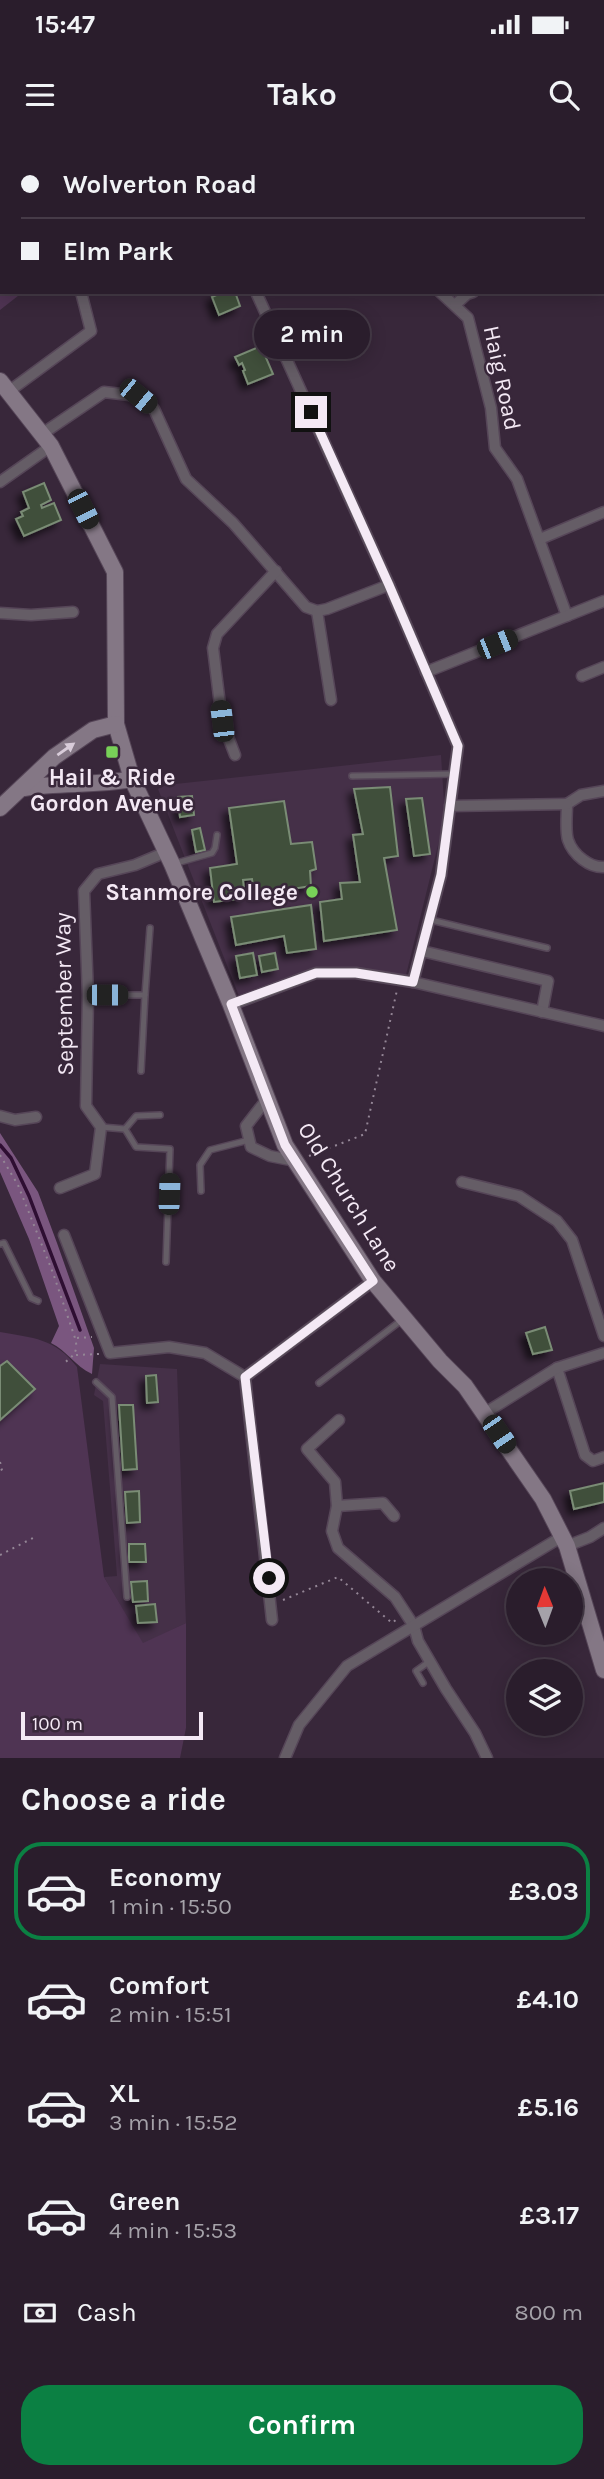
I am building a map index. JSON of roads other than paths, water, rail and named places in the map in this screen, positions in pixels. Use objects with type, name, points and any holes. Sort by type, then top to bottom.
[{"type":"street","points":[[4,386],[92,331],[82,294]]},
{"type":"street","points":[[257,294],[389,585],[458,746],[441,875],[413,982]]},
{"type":"street","name":"Haig Road","points":[[442,294],[468,318],[491,408],[495,448],[517,479],[567,616]]},
{"type":"street","points":[[455,305],[467,294]]},
{"type":"street","name":"Old Church Lane","points":[[4,386],[46,440],[115,572],[116,724],[132,779],[231,1004],[285,1145],[373,1281],[440,1362],[465,1386],[543,1499],[565,1541],[604,1670]]},
{"type":"street","points":[[0,482],[104,392],[138,396],[154,409],[186,479],[233,523],[306,607],[317,611],[389,585]]},
{"type":"street","points":[[540,539],[604,512]]},
{"type":"street","points":[[235,755],[222,721],[213,648],[217,634],[276,571]]},
{"type":"street","points":[[426,672],[604,601]]},
{"type":"street","points":[[317,611],[331,700]]},
{"type":"street","points":[[0,613],[31,615],[73,612]]},
{"type":"street","points":[[582,676],[604,667]]},
{"type":"street","points":[[0,808],[54,757],[93,730],[116,724]]},
{"type":"street","points":[[24,788],[48,784],[102,784],[132,779]]},
{"type":"street","points":[[450,806],[567,804],[581,795],[604,790]]},
{"type":"street","points":[[567,804],[568,840],[579,856],[594,868],[604,867]]},
{"type":"street","name":"September Way","points":[[101,1127],[86,1106],[88,995],[84,891],[98,874],[169,858]]},
{"type":"street","points":[[422,951],[548,981],[542,1012]]},
{"type":"street","points":[[231,1004],[316,973],[356,973],[413,982],[604,1026]]},
{"type":"street","points":[[267,1099],[246,1126],[251,1147],[295,1161]]},
{"type":"street","points":[[0,1116],[15,1120],[36,1116]]},
{"type":"street","points":[[60,1188],[95,1174],[101,1127]]},
{"type":"street","points":[[462,1182],[519,1196],[557,1221],[572,1240],[604,1336]]},
{"type":"street","points":[[64,1235],[110,1353],[169,1347],[205,1353],[245,1377]]},
{"type":"street","points":[[245,1377],[373,1281]]},
{"type":"street","points":[[485,1413],[557,1368],[604,1353]]},
{"type":"street","points":[[557,1368],[585,1455],[593,1461],[604,1457]]},
{"type":"street","points":[[245,1377],[272,1620]]},
{"type":"street","points":[[339,1420],[307,1449],[335,1482],[337,1506],[332,1531],[338,1548],[395,1597],[414,1626],[418,1641],[475,1733],[487,1758]]},
{"type":"street","points":[[337,1506],[383,1503],[394,1516]]},
{"type":"street","points":[[285,1758],[299,1725],[347,1666],[565,1541],[590,1537],[604,1528]]},
{"type":"lane","points":[[352,776],[455,774]]},
{"type":"lane","points":[[169,858],[212,853],[217,835]]},
{"type":"lane","points":[[431,920],[547,948]]},
{"type":"lane","points":[[141,1071],[149,928]]},
{"type":"lane","points":[[88,995],[145,995]]},
{"type":"lane","points":[[125,1129],[136,1116],[160,1115]]},
{"type":"lane","points":[[101,1127],[125,1129]]},
{"type":"lane","points":[[125,1129],[136,1147],[170,1149],[166,1262]]},
{"type":"lane","points":[[201,1191],[200,1165],[210,1150],[249,1140]]},
{"type":"lane","points":[[0,1244],[4,1243],[31,1298],[38,1301]]},
{"type":"lane","points":[[319,1382],[404,1318]]},
{"type":"lane","points":[[96,1382],[112,1397],[127,1597]]},
{"type":"lane","points":[[423,1683],[416,1671],[430,1661]]},
{"type":"waterway","points":[[0,1145],[11,1158],[29,1196],[80,1330]]},
{"type":"place","name":"Hail & Ride Gordon Avenue","points":[[112,752]]},
{"type":"place","name":"Stanmore College","points":[[312,892]]}]
